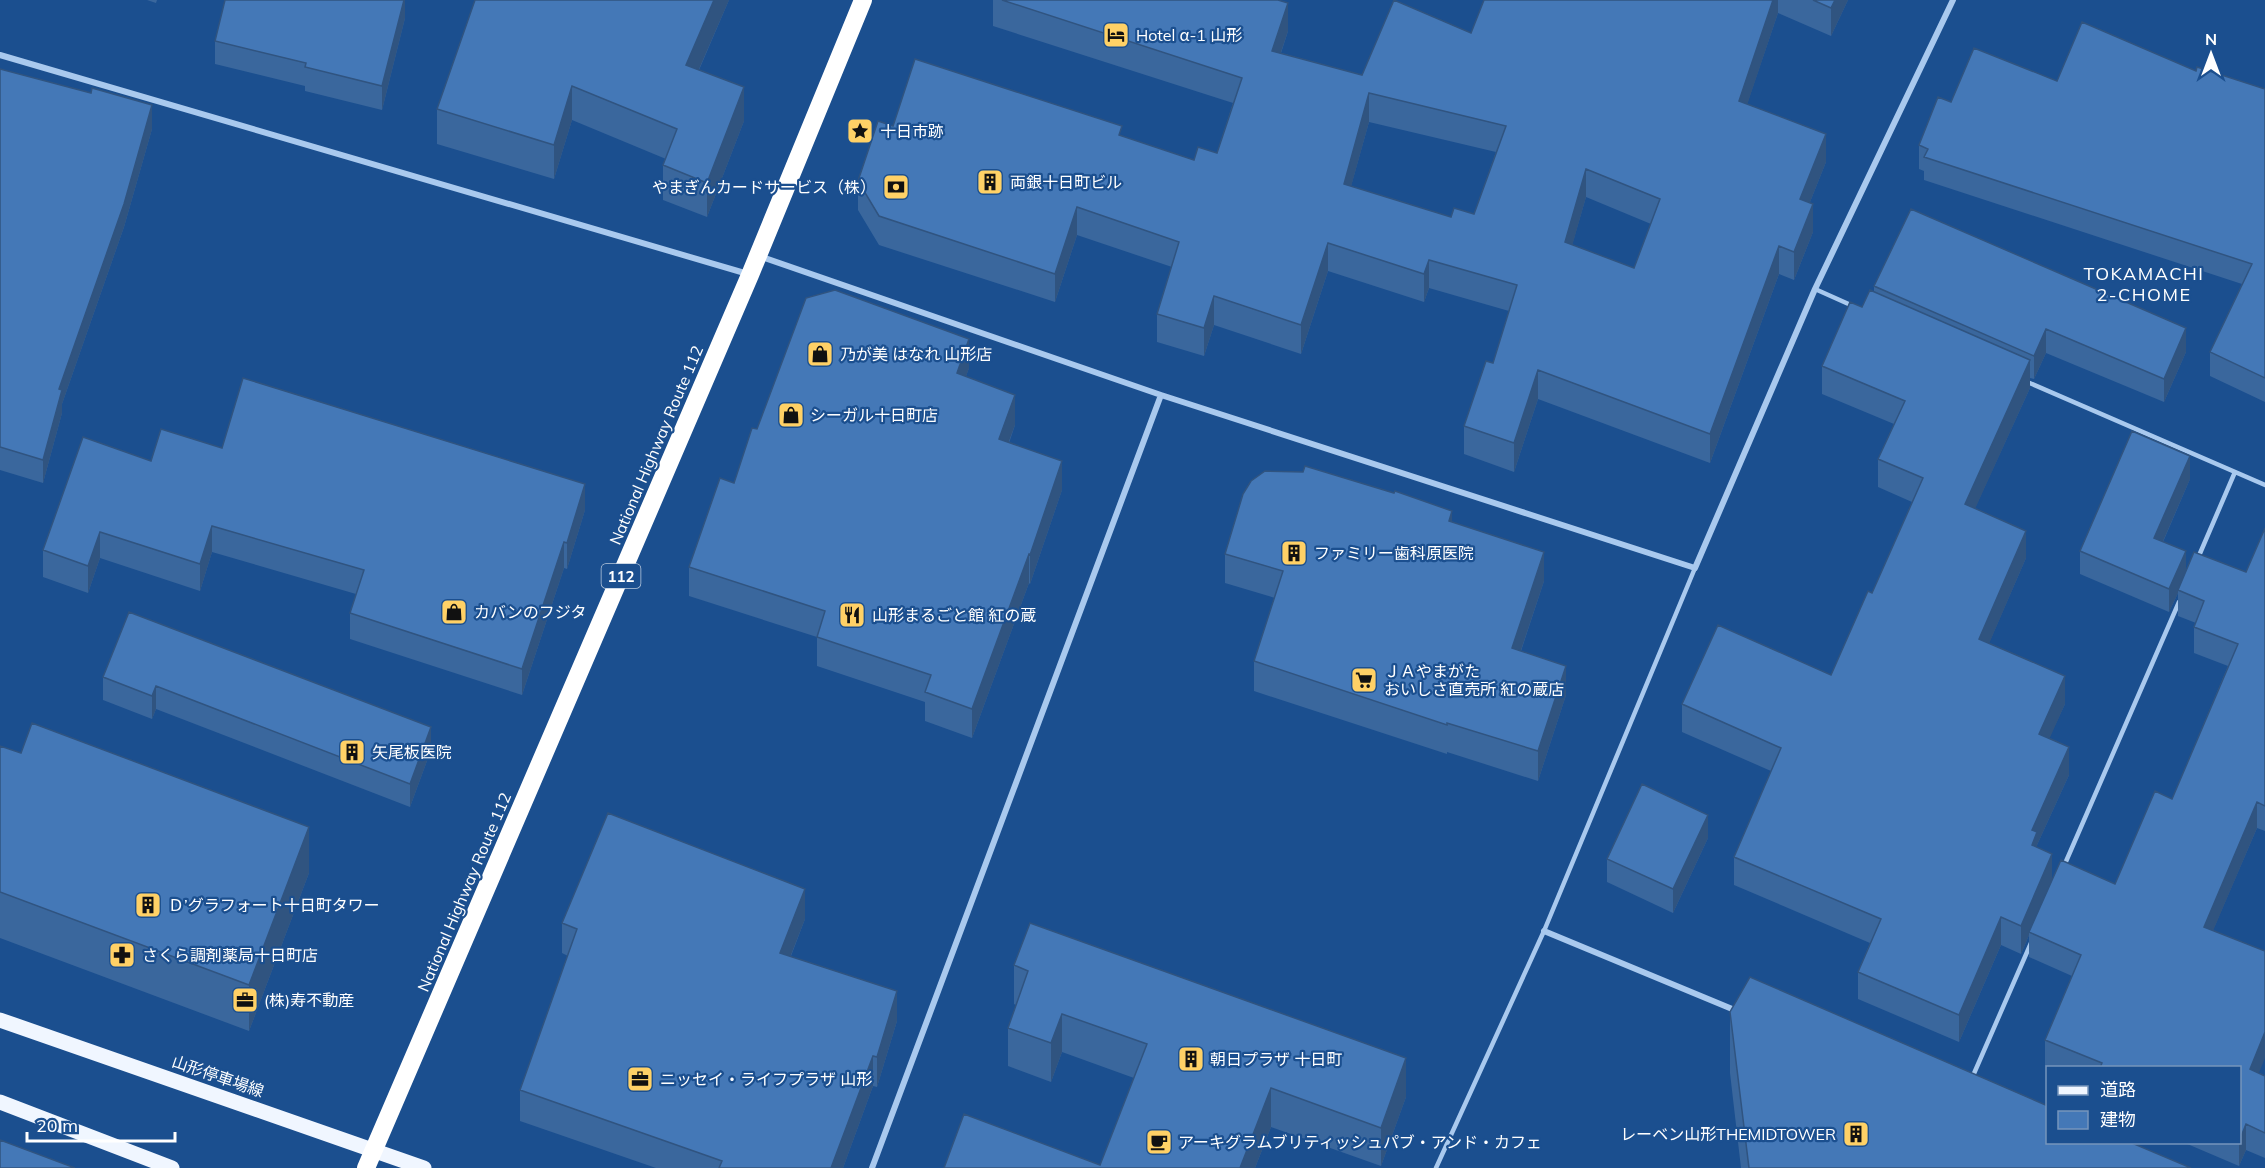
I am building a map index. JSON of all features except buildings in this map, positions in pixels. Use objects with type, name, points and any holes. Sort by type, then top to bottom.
[{"type":"highway","name":"National Highway Route 112","points":[[366,1168],[750,275],[863,0]]},
{"type":"main road","name":"山形停車場線","points":[[0,1020],[424,1168]]},
{"type":"main road","points":[[0,1102],[172,1168]]},
{"type":"street","points":[[758,255],[1161,395],[1695,568],[1815,289],[1953,0]]},
{"type":"street","points":[[0,55],[750,275]]},
{"type":"street","points":[[872,1168],[1161,395]]},
{"type":"street","points":[[1544,931],[1741,1013]]},
{"type":"lane","points":[[1815,289],[1858,308]]},
{"type":"lane","points":[[2020,378],[2265,485]]},
{"type":"lane","points":[[2198,560],[2235,472]]},
{"type":"lane","points":[[1436,1168],[1544,931],[1695,568]]},
{"type":"lane","points":[[2060,875],[2183,592]]},
{"type":"lane","points":[[1971,1082],[2032,940]]},
{"type":"place","name":"Hotel α-1 山形","points":[[1116,35]]},
{"type":"place","name":"十日市跡","points":[[860,131]]},
{"type":"place","name":"両銀十日町ビル","points":[[990,182]]},
{"type":"place","name":"やまぎんカードサービス（株）","points":[[896,187]]},
{"type":"place","name":"乃が美 はなれ 山形店","points":[[820,354]]},
{"type":"place","name":"シーガル十日町店","points":[[791,415]]},
{"type":"place","name":"ファミリー歯科原医院","points":[[1294,553]]},
{"type":"place","name":"カバンのフジタ","points":[[454,612]]},
{"type":"place","name":"山形まるごと館 紅の蔵","points":[[852,615]]},
{"type":"place","name":"ＪＡやまがた おいしさ直売所 紅の蔵店","points":[[1364,680]]},
{"type":"place","name":"矢尾板医院","points":[[352,752]]},
{"type":"place","name":"Ｄ’グラフォート十日町タワー","points":[[148,905]]},
{"type":"place","name":"さくら調剤薬局十日町店","points":[[122,955]]},
{"type":"place","name":"(株)寿不動産","points":[[245,1000]]},
{"type":"place","name":"朝日プラザ 十日町","points":[[1191,1059]]},
{"type":"place","name":"ニッセイ・ライフプラザ 山形","points":[[640,1079]]},
{"type":"place","name":"レーベン山形THEMIDTOWER","points":[[1856,1134]]},
{"type":"place","name":"アーキグラムブリティッシュパブ・アンド・カフェ","points":[[1159,1142]]},
{"type":"district","name":"TOKAMACHI 2-CHOME","points":[[2144,283]]}]
